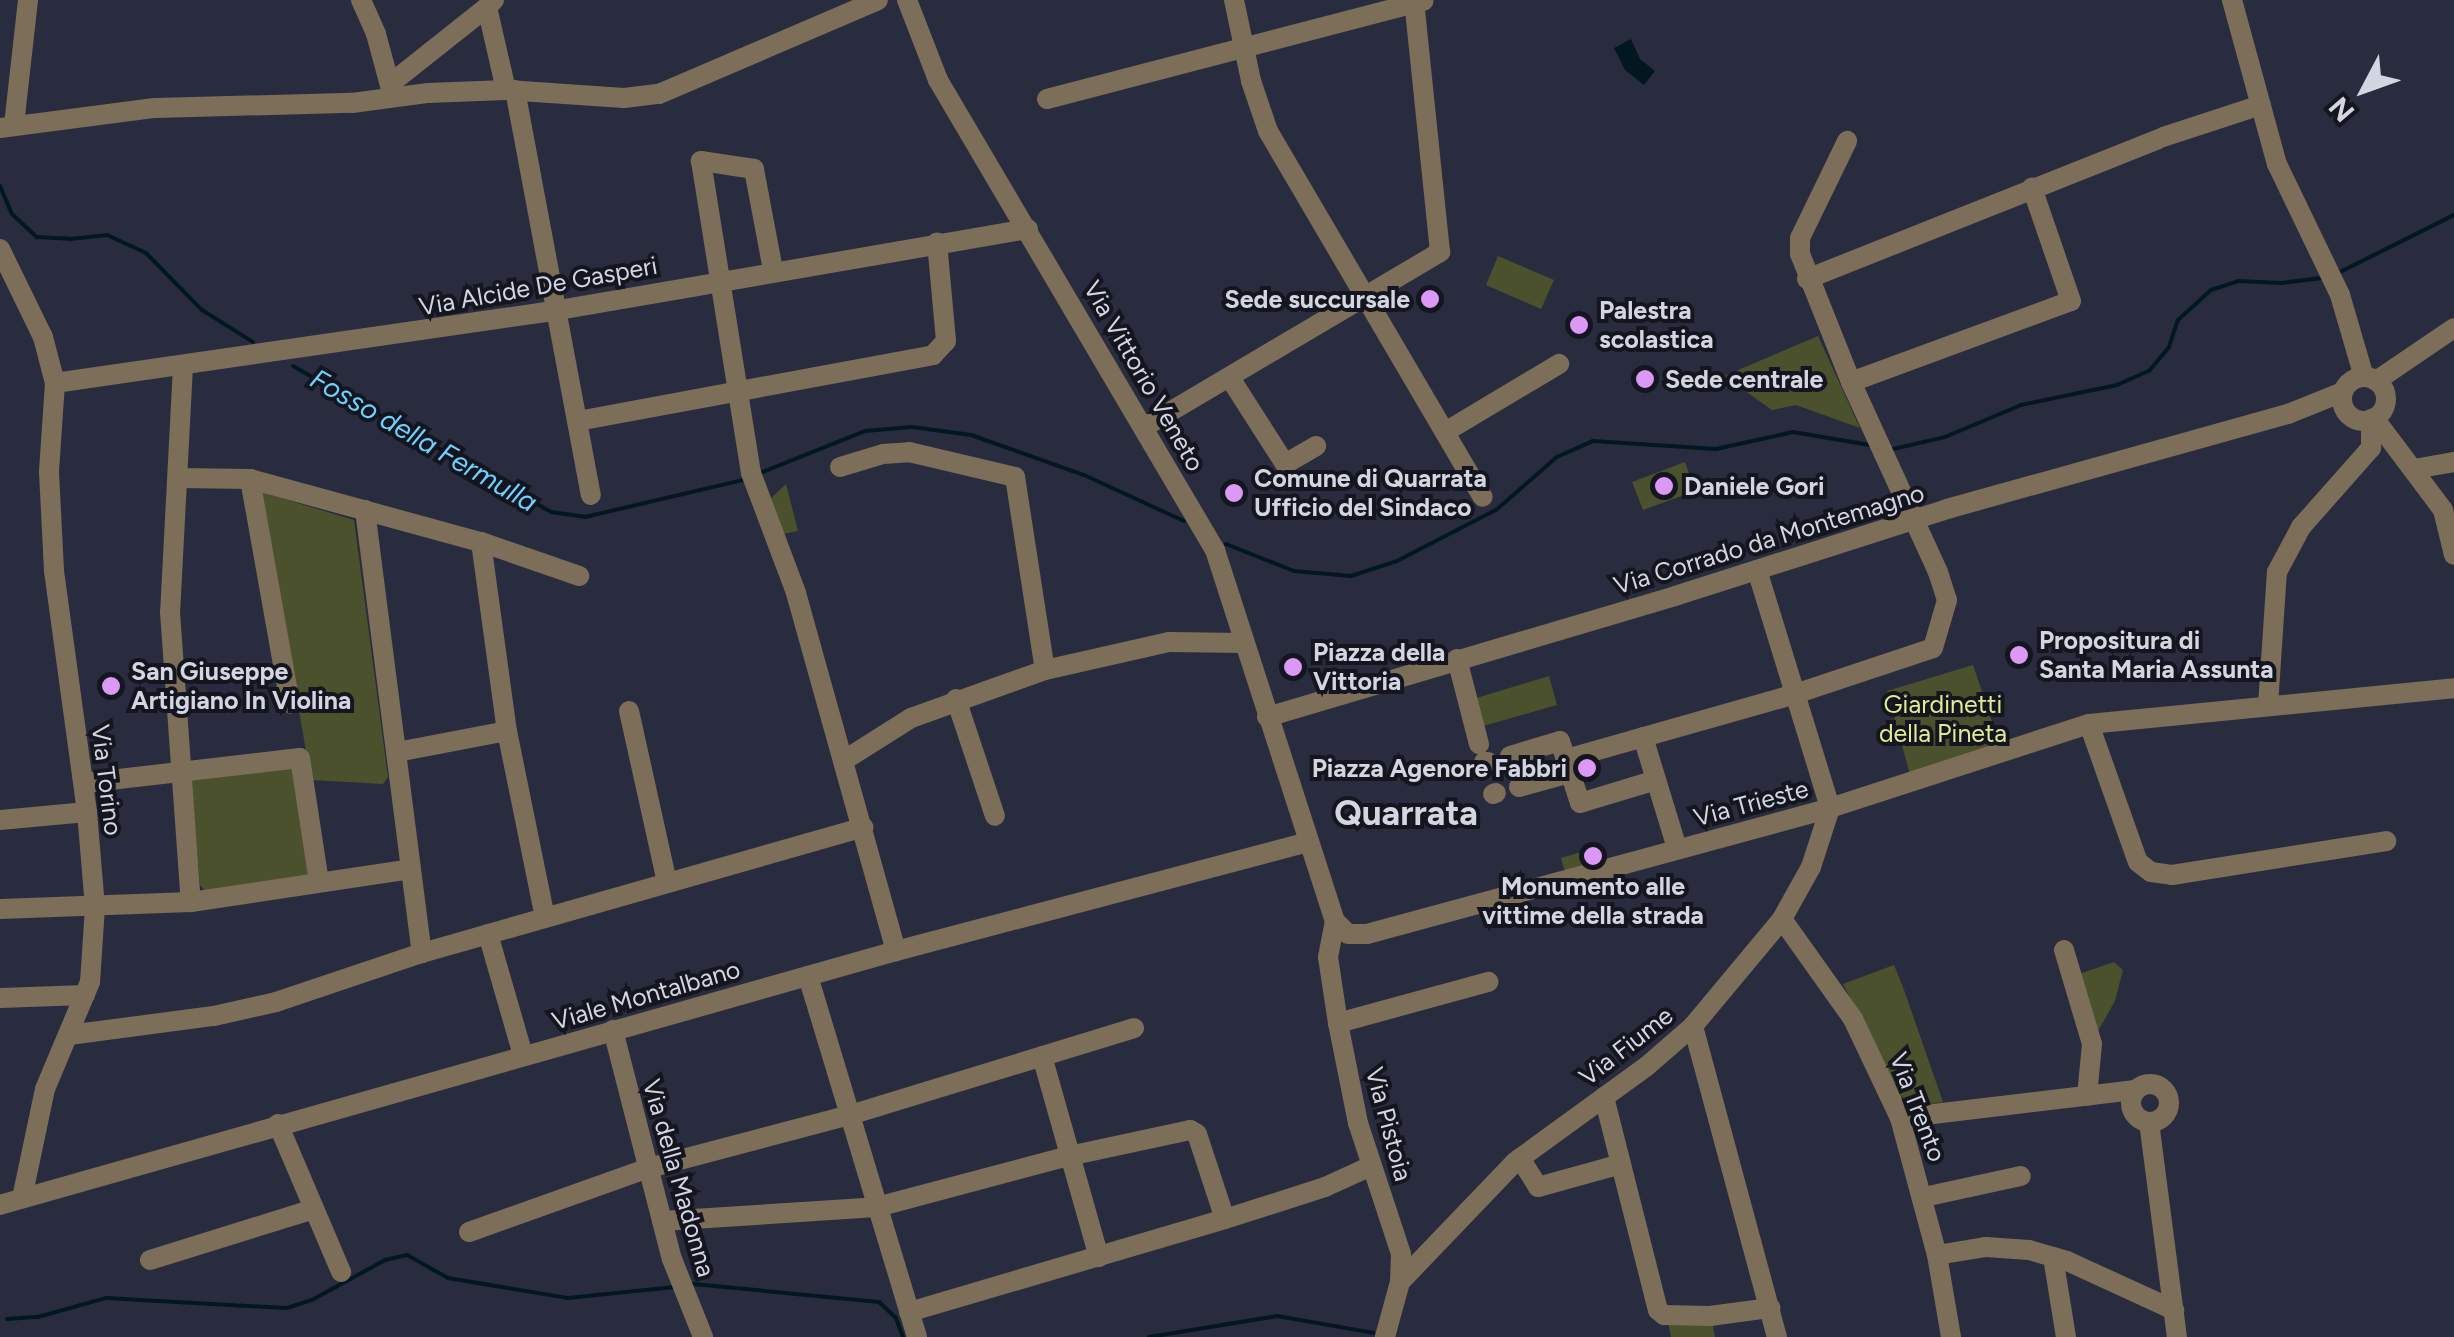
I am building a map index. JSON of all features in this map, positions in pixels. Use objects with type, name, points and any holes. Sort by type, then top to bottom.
[{"type":"street","points":[[28,0],[7,126],[155,108],[317,104],[392,90],[510,90],[624,98],[659,94],[878,0]]},
{"type":"street","points":[[361,0],[392,90]]},
{"type":"street","name":"Via Vittorio Veneto","points":[[907,0],[938,80],[1146,426],[1215,550],[1308,842]]},
{"type":"street","points":[[1234,0],[1268,131],[1483,497]]},
{"type":"street","points":[[2232,0],[2282,175],[2340,294],[2363,400],[2359,448],[2351,466],[2294,538],[2277,572],[2268,706]]},
{"type":"street","points":[[1048,99],[1419,1],[1440,252],[1146,426]]},
{"type":"street","points":[[392,90],[491,3],[592,495]]},
{"type":"street","points":[[1807,279],[2160,138],[2261,106]]},
{"type":"street","points":[[1518,787],[1643,737],[1795,694],[1933,648],[1947,600],[1917,521],[1807,279],[1800,238],[1847,141]]},
{"type":"street","points":[[773,270],[754,169],[701,162],[754,486],[778,543],[896,951]]},
{"type":"street","points":[[1851,382],[2071,301],[2032,188]]},
{"type":"street","name":"Via Alcide De Gasperi","points":[[55,383],[553,311],[718,279],[1028,229]]},
{"type":"street","points":[[578,421],[736,388],[933,355],[946,341],[937,242]]},
{"type":"street","name":"Via Torino","points":[[0,249],[43,337],[55,383],[49,472],[54,571],[84,783],[95,907],[95,952],[86,995],[45,1089],[22,1198]]},
{"type":"street","points":[[2363,400],[2454,328]]},
{"type":"street","points":[[1445,432],[1559,364]]},
{"type":"street","points":[[183,366],[170,612],[190,902]]},
{"type":"street","points":[[1230,378],[1285,464],[1316,446]]},
{"type":"street","points":[[2363,400],[2443,510],[2454,555]]},
{"type":"street","name":"Via Corrado da Montemagno","points":[[1268,717],[1917,521],[2288,414],[2363,400]]},
{"type":"street","points":[[840,468],[883,454],[909,452],[1015,476],[1046,670]]},
{"type":"street","points":[[2414,469],[2454,462]]},
{"type":"street","points":[[179,478],[250,479],[481,542],[579,576]]},
{"type":"street","points":[[250,479],[290,703]]},
{"type":"street","points":[[364,510],[422,953]]},
{"type":"street","points":[[481,542],[507,731],[545,917]]},
{"type":"street","points":[[1757,570],[1830,808]]},
{"type":"street","points":[[842,760],[911,718],[1046,670],[1169,642],[1244,643]]},
{"type":"street","points":[[1457,659],[1484,756]]},
{"type":"street","name":"Via Trieste","points":[[1335,921],[1348,934],[1367,934],[1830,808],[2089,724],[2454,688]]},
{"type":"street","points":[[956,699],[995,816]]},
{"type":"street","points":[[629,711],[668,882]]},
{"type":"street","points":[[2089,724],[2138,862],[2150,872],[2172,875],[2386,841]]},
{"type":"street","points":[[397,752],[507,731]]},
{"type":"street","points":[[1643,737],[1677,848]]},
{"type":"street","points":[[1510,756],[1560,741],[1580,803],[1656,780]]},
{"type":"street","points":[[84,783],[300,758],[319,882]]},
{"type":"street","name":"Via Fiume","points":[[1400,1282],[1520,1158],[1604,1098],[1693,1026],[1782,920],[1811,867],[1830,808]]},
{"type":"street","points":[[0,820],[87,812]]},
{"type":"street","points":[[69,1035],[252,1008],[422,953],[863,827]]},
{"type":"street","points":[[1308,842],[1335,921]]},
{"type":"street","name":"Viale Montalbano","points":[[0,1204],[896,951],[1308,842]]},
{"type":"street","points":[[0,909],[190,902],[411,869]]},
{"type":"street","name":"Via Trento","points":[[1782,920],[1853,1019],[1900,1118],[1924,1197],[1951,1337]]},
{"type":"street","name":"Via Pistoia","points":[[1335,921],[1328,957],[1338,1023],[1371,1166],[1400,1254],[1400,1282],[1385,1337]]},
{"type":"street","points":[[488,934],[522,1056]]},
{"type":"street","points":[[2064,950],[2092,1044],[2088,1096]]},
{"type":"street","points":[[808,976],[917,1337]]},
{"type":"street","points":[[1338,1023],[1488,982]]},
{"type":"street","points":[[0,998],[86,995]]},
{"type":"street","points":[[1693,1026],[1777,1337]]},
{"type":"street","points":[[469,1232],[649,1168],[850,1115],[1134,1028]]},
{"type":"street","name":"Via della Madonna","points":[[613,1030],[672,1259],[703,1337]]},
{"type":"street","points":[[1042,1056],[1099,1256]]},
{"type":"street","points":[[1900,1118],[2135,1090],[2153,1084],[2167,1094],[2165,1115],[2149,1122]]},
{"type":"street","points":[[2135,1090],[2133,1112],[2149,1122]]},
{"type":"street","points":[[1604,1098],[1661,1313],[1710,1316],[1770,1308]]},
{"type":"street","points":[[2149,1122],[2177,1337]]},
{"type":"street","points":[[278,1124],[341,1272]]},
{"type":"street","points":[[662,1221],[877,1207],[1069,1156],[1190,1130],[1197,1134],[1226,1219]]},
{"type":"street","points":[[1520,1158],[1538,1187],[1621,1164]]},
{"type":"street","points":[[909,1312],[1226,1219],[1325,1187],[1371,1166]]},
{"type":"street","points":[[1924,1197],[2021,1176]]},
{"type":"street","points":[[150,1260],[314,1209]]},
{"type":"street","points":[[1937,1255],[1986,1248],[2029,1250],[2054,1257],[2174,1310]]},
{"type":"street","points":[[2054,1257],[2066,1337]]},
{"type":"green space","points":[[1498,256],[1554,280],[1541,309],[1486,285]]},
{"type":"green space","points":[[1818,336],[1860,428],[1796,405],[1772,410],[1724,376]]},
{"type":"green space","name":"Daniele Gori","points":[[1685,462],[1695,491],[1643,510],[1632,482]]},
{"type":"green space","points":[[786,484],[798,531],[783,534],[769,500]]},
{"type":"green space","points":[[261,492],[354,520],[388,777],[383,784],[311,780]]},
{"type":"green space","name":"Giardinetti della Pineta","points":[[1973,665],[2001,748],[1911,778],[1887,691]]},
{"type":"green space","points":[[1549,676],[1557,705],[1480,727],[1473,699]]},
{"type":"green space","points":[[297,762],[312,878],[205,891],[200,885],[190,774]]},
{"type":"green space","points":[[1601,846],[1605,860],[1565,872],[1561,858]]},
{"type":"green space","points":[[2114,962],[2123,970],[2115,1001],[2098,1031],[2079,974]]},
{"type":"green space","points":[[1894,965],[1943,1102],[1918,1106],[1901,1096],[1843,984]]},
{"type":"green space","points":[[1712,1321],[1715,1337],[1671,1337],[1668,1322]]},
{"type":"water","points":[[1631,39],[1640,59],[1655,71],[1644,85],[1625,70],[1614,48]]},
{"type":"waterway","name":"Fosso della Fermulla","points":[[0,186],[12,214],[37,237],[107,235],[146,253],[202,310],[253,342]]},
{"type":"waterway","name":"Fosso della Fermulla","points":[[2340,272],[2454,215]]},
{"type":"waterway","name":"Fosso della Fermulla","points":[[1893,449],[1945,437],[2021,405],[2117,385],[2149,371],[2169,347],[2178,320],[2211,290],[2238,281],[2281,283],[2322,278]]},
{"type":"waterway","name":"Fosso della Fermulla","points":[[293,366],[551,512],[585,517],[747,479]]},
{"type":"waterway","name":"Fosso della Fermulla","points":[[760,473],[865,431],[912,427],[971,435],[1084,475],[1184,521]]},
{"type":"waterway","name":"Fosso della Fermulla","points":[[1226,544],[1294,571],[1351,576],[1397,561],[1496,510],[1557,457],[1593,441],[1716,449],[1793,432],[1870,445]]},
{"type":"waterway","points":[[7,1319],[38,1317],[106,1298],[287,1308],[312,1300],[385,1260],[407,1255],[448,1278],[568,1298],[674,1287]]},
{"type":"waterway","points":[[693,1284],[879,1302],[896,1318],[903,1337]]},
{"type":"waterway","points":[[1149,1337],[1277,1316],[1374,1333]]},
{"type":"place","name":"Sede succursale","points":[[1430,299]]},
{"type":"place","name":"Palestra scolastica","points":[[1579,325]]},
{"type":"place","name":"Sede centrale","points":[[1645,379]]},
{"type":"place","name":"Daniele Gori","points":[[1664,486]]},
{"type":"place","name":"Comune di Quarrata Ufficio del Sindaco","points":[[1234,493]]},
{"type":"place","name":"Propositura di Santa Maria Assunta","points":[[2019,655]]},
{"type":"place","name":"Piazza della Vittoria","points":[[1293,667]]},
{"type":"place","name":"San Giuseppe Artigiano In Violina","points":[[111,686]]},
{"type":"place","name":"Piazza Agenore Fabbri","points":[[1587,768]]},
{"type":"place","name":"Monumento alle vittime della strada","points":[[1593,856]]},
{"type":"district","name":"Quarrata","points":[[1406,813]]}]
